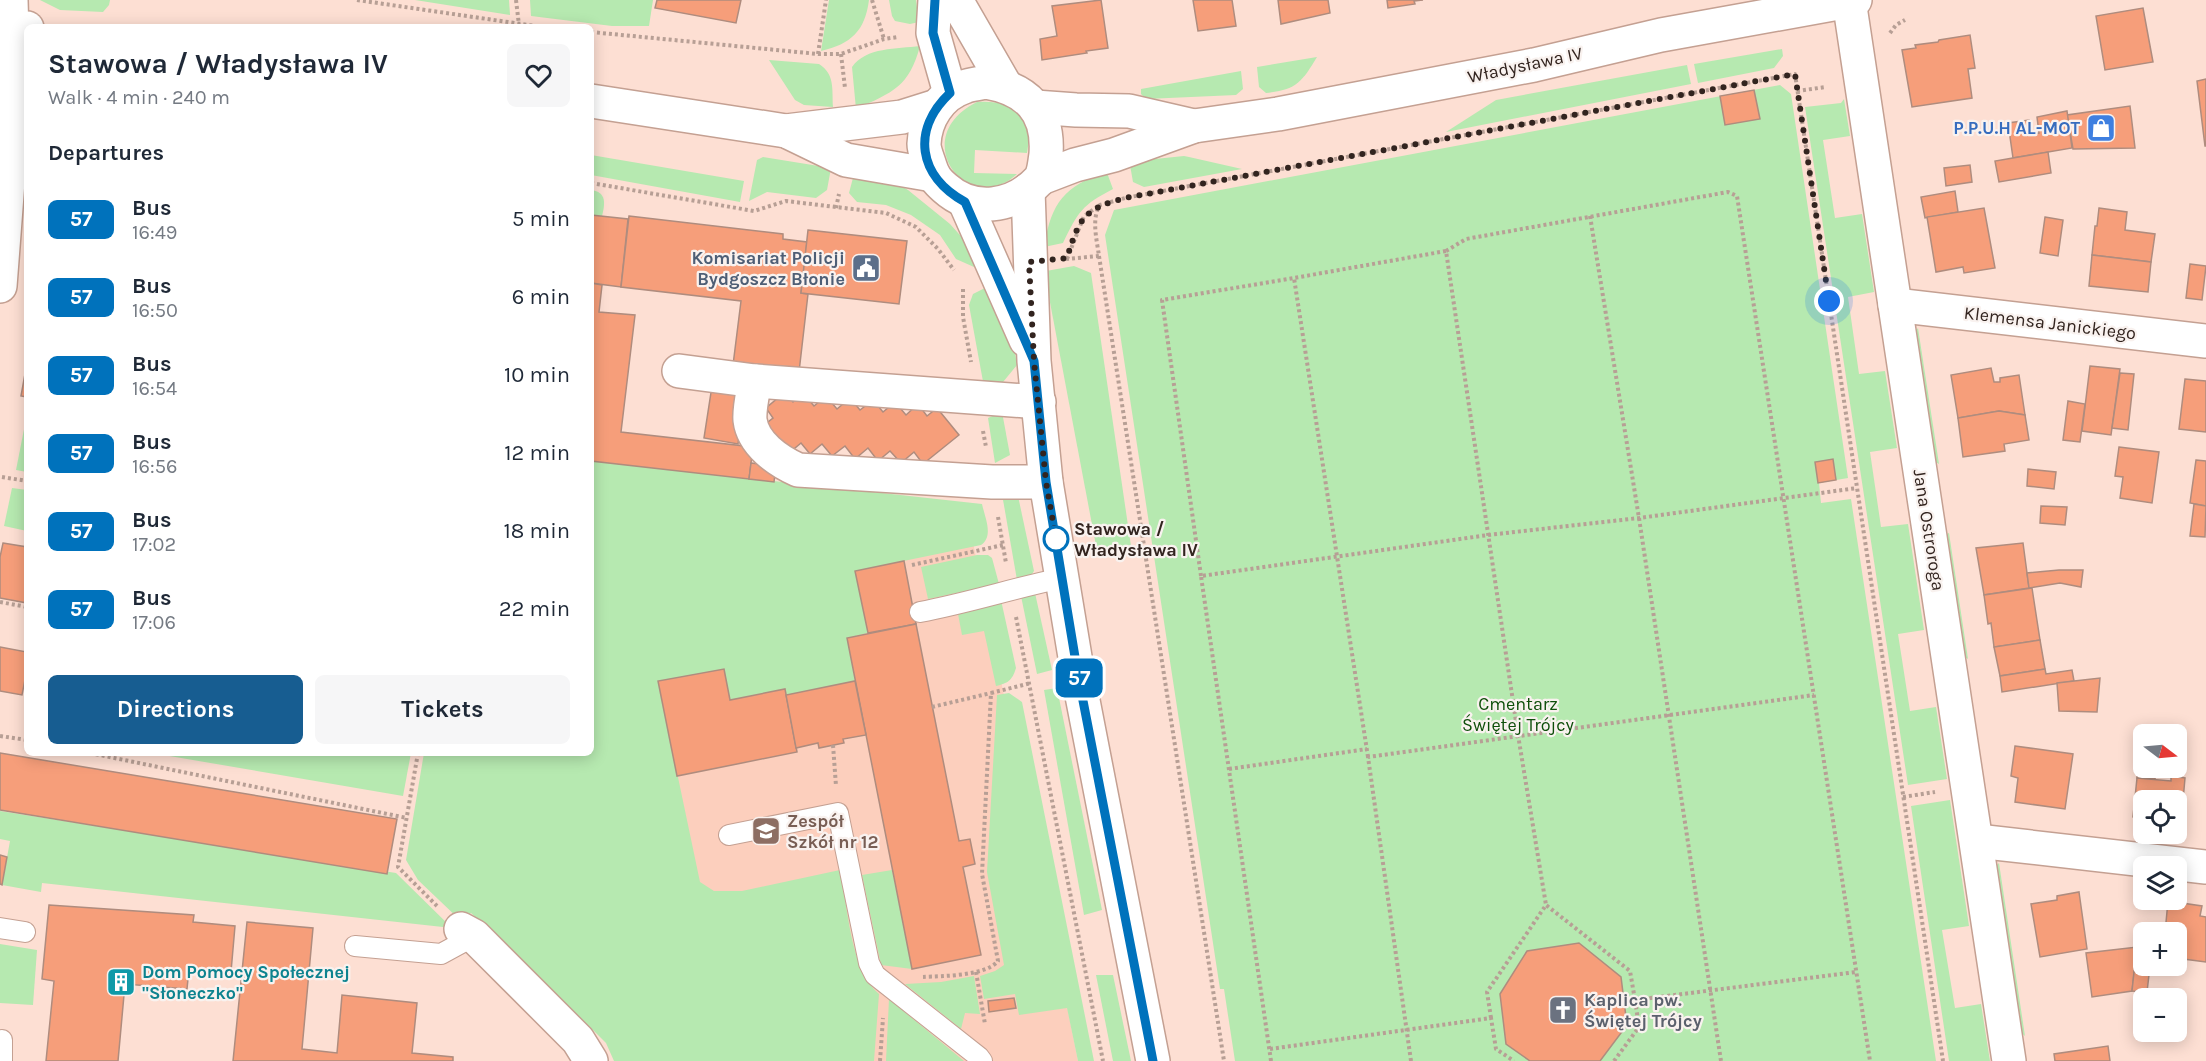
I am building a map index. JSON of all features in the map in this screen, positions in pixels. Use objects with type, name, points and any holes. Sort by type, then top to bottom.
[{"type":"street","points":[[935,0],[933,33],[944,100],[927,124],[924,146],[933,175],[953,195],[965,202],[986,205],[1008,200],[1034,184]]},
{"type":"street","points":[[956,0],[1005,85]]},
{"type":"street","name":"Władysława IV","points":[[1034,184],[1075,165],[1114,155],[1194,126],[1278,114],[1499,72],[1660,35],[1851,0]]},
{"type":"street","name":"Jana Ostroroga","points":[[1851,0],[1894,305],[1977,841],[2008,1061]]},
{"type":"street","points":[[0,286],[14,103],[12,21]]},
{"type":"street","points":[[594,101],[786,131],[902,117],[944,100],[964,87],[986,82],[1005,85],[1021,93],[1035,106],[1043,123],[1047,141],[1034,184],[1029,262],[1034,361],[1046,482],[1078,675],[1153,1061]]},
{"type":"street","name":"Władysława IV","points":[[1035,106],[1076,111],[1129,111],[1194,126]]},
{"type":"street","points":[[786,131],[846,160],[933,175]]},
{"type":"street","points":[[965,202],[1034,361]]},
{"type":"street","name":"Klemensa Janickiego","points":[[1894,305],[2206,341]]},
{"type":"street","points":[[679,371],[755,381],[1039,402]]},
{"type":"street","points":[[755,381],[750,420],[759,441],[782,463],[798,470],[992,482],[1046,482]]},
{"type":"street","points":[[1977,841],[2206,867]]},
{"type":"street","points":[[467,932],[578,1040],[591,1061]]},
{"type":"lane","points":[[920,612],[1062,578]]},
{"type":"lane","points":[[729,835],[838,813],[869,963],[875,975],[982,1061]]},
{"type":"lane","points":[[0,928],[25,932]]},
{"type":"lane","points":[[354,946],[441,954],[467,932]]},
{"type":"lane","points":[[2,1040],[2,1061]]},
{"type":"path","points":[[357,0],[513,24]]},
{"type":"path","points":[[516,0],[519,24]]},
{"type":"path","points":[[818,54],[826,0]]},
{"type":"path","points":[[872,0],[884,39]]},
{"type":"path","points":[[594,32],[818,54],[841,54],[884,39],[933,33]]},
{"type":"path","points":[[1067,258],[1084,216],[1100,205],[1125,198],[1795,74],[1943,1061]]},
{"type":"path","points":[[594,184],[754,211],[786,201],[886,213],[907,222],[924,234],[949,262],[963,285],[997,272]]},
{"type":"path","points":[[1271,1061],[1162,300],[1446,251],[1466,239],[1728,192],[1737,196],[1870,1061]]},
{"type":"path","points":[[1100,205],[1097,210],[1096,224],[1099,256],[1224,1061]]},
{"type":"path","points":[[1590,216],[1639,518],[1721,1061]]},
{"type":"path","points":[[1446,251],[1518,735],[1546,905],[1630,971],[1639,1027],[1614,1061]]},
{"type":"path","points":[[1029,262],[1099,256]]},
{"type":"path","points":[[1294,278],[1339,557],[1411,1061]]},
{"type":"path","points":[[2,477],[24,481]]},
{"type":"path","points":[[1201,576],[1488,535],[1639,518],[1857,488]]},
{"type":"path","points":[[912,565],[1003,545]]},
{"type":"path","points":[[0,602],[24,606]]},
{"type":"path","points":[[932,708],[1029,683],[1103,1061]]},
{"type":"path","points":[[880,1061],[885,984],[903,978],[976,972],[993,967],[998,960],[982,874],[991,693]]},
{"type":"path","points":[[1368,757],[1814,694]]},
{"type":"path","points":[[0,736],[24,740]]},
{"type":"path","points":[[833,745],[838,813]]},
{"type":"path","points":[[1228,769],[1367,749]]},
{"type":"path","points":[[105,756],[407,818]]},
{"type":"path","points":[[417,756],[399,867],[410,881],[467,932]]},
{"type":"path","points":[[1514,1061],[1496,1049],[1487,992],[1546,905]]},
{"type":"path","points":[[976,972],[985,1026]]},
{"type":"path","points":[[1635,1000],[1856,972]]},
{"type":"path","points":[[1270,1049],[1491,1018]]},
{"type":"shaded area","name":"Zespół Szkół nr 12","points":[[594,461],[965,503],[1078,1061],[628,1061],[591,756],[594,756]]},
{"type":"green space","points":[[40,0],[110,0],[103,12],[60,10]]},
{"type":"green space","points":[[415,0],[509,0],[510,15]]},
{"type":"green space","points":[[530,0],[653,0],[649,26],[612,26],[531,16]]},
{"type":"green space","points":[[829,0],[869,0],[864,20],[855,34],[841,44],[821,51]]},
{"type":"green space","points":[[889,0],[916,0],[919,22],[910,24],[895,21]]},
{"type":"green space","points":[[920,46],[911,71],[898,86],[880,98],[856,109],[852,67],[858,60],[874,52]]},
{"type":"green space","points":[[1782,49],[1783,56],[1774,68],[1698,83],[1694,64]]},
{"type":"green space","points":[[1317,57],[1302,79],[1291,87],[1266,93],[1259,87],[1257,67]]},
{"type":"green space","points":[[769,60],[819,64],[830,77],[833,107],[804,105],[795,100]]},
{"type":"green space","points":[[1687,65],[1691,84],[1446,132],[1496,100]]},
{"type":"green space","points":[[1241,71],[1243,89],[1236,95],[1146,99],[1141,94],[1141,89]]},
{"type":"green space","name":"Cmentarz Świętej Trójcy","points":[[1780,85],[1791,94],[1848,478],[1819,483],[1821,503],[1851,499],[1936,1061],[1235,1061],[1224,989],[1220,989],[1105,235],[1114,210]]},
{"type":"green space","points":[[1844,99],[1850,136],[1823,140],[1835,218],[1862,214],[1874,292],[1848,297],[1859,374],[1885,371],[1897,448],[1870,452],[1881,527],[1908,524],[1924,630],[1898,634],[1910,711],[1936,707],[1947,779],[1908,785],[1805,107],[1841,103]]},
{"type":"green space","points":[[977,102],[990,102],[1011,107],[1019,113],[1027,129],[1027,153],[975,150],[974,173],[1017,174],[998,186],[980,187],[964,181],[952,168],[945,152],[946,134],[956,117]]},
{"type":"green space","points":[[594,156],[744,181],[740,202],[594,176]]},
{"type":"green space","points":[[1184,156],[1242,169],[1144,187],[1133,182],[1130,165],[1145,160]]},
{"type":"green space","points":[[763,157],[831,168],[827,190],[816,198],[767,192],[749,201],[757,160]]},
{"type":"green space","points":[[1106,170],[1113,189],[1082,210],[1063,243],[1044,247],[1051,218],[1062,198],[1080,183]]},
{"type":"green space","points":[[854,174],[896,183],[908,190],[950,224],[967,243],[980,265],[974,267],[956,259],[940,235],[911,215],[886,205],[857,202],[849,193]]},
{"type":"green space","points":[[594,191],[600,193],[604,199],[602,216],[594,215]]},
{"type":"green space","points":[[1074,266],[1091,273],[1131,546],[1097,551],[1046,271]]},
{"type":"green space","points":[[989,286],[1014,347],[1017,365],[1003,382],[984,387],[969,305],[973,294]]},
{"type":"green space","points":[[1918,328],[1939,464],[1934,461],[1914,333]]},
{"type":"green space","points":[[1002,412],[1010,455],[995,463],[988,418]]},
{"type":"green space","points":[[24,429],[24,471],[16,470]]},
{"type":"green space","points":[[594,461],[982,504],[988,532],[981,545],[855,571],[868,633],[847,638],[855,681],[786,695],[784,689],[730,700],[724,669],[658,682],[700,882],[714,891],[742,891],[840,870],[856,954],[869,983],[879,994],[874,1061],[614,1061],[606,1043],[590,1027],[471,913],[461,921],[418,880],[406,860],[423,756],[594,756]]},
{"type":"green space","points":[[12,488],[24,490],[24,530],[4,526]]},
{"type":"green space","points":[[1002,494],[1018,496],[1034,571],[1030,577],[1017,580]]},
{"type":"green space","points":[[1949,533],[1968,659],[1962,655],[1944,535]]},
{"type":"green space","points":[[977,555],[988,555],[992,558],[999,584],[928,599],[921,567]]},
{"type":"green space","points":[[1035,593],[1052,670],[1037,674],[1021,596]]},
{"type":"green space","points":[[1001,600],[1016,668],[1009,681],[996,686],[984,631],[962,635],[958,614]]},
{"type":"green space","points":[[1057,688],[1102,910],[1084,915],[1044,690]]},
{"type":"green space","points":[[1009,693],[1022,702],[1094,1061],[1078,1061],[1067,1008],[1019,1015],[1015,994],[984,999],[980,976],[1004,965],[987,872],[997,695]]},
{"type":"green space","points":[[170,756],[410,756],[403,796]]},
{"type":"green space","points":[[1950,800],[1969,926],[1942,930],[1955,1008],[1981,1004],[1990,1061],[1949,1061],[1911,806]]},
{"type":"green space","points":[[0,811],[396,873],[452,928],[42,883],[41,892],[2,885],[10,841],[0,839]]},
{"type":"green space","points":[[1999,863],[2025,1036],[2019,1031],[1996,866]]},
{"type":"green space","points":[[892,870],[912,969],[881,965],[862,875]]},
{"type":"green space","points":[[0,944],[37,950],[33,1005],[0,1003]]},
{"type":"green space","points":[[1096,975],[1113,975],[1131,1061],[1113,1061]]},
{"type":"green space","points":[[974,976],[980,1014],[965,1013],[961,1029],[905,984],[941,982]]},
{"type":"green space","points":[[889,999],[964,1061],[886,1061]]},
{"type":"building","points":[[657,0],[741,0],[736,23],[655,8]]},
{"type":"building","points":[[1101,0],[1108,48],[1042,60],[1040,39],[1057,36],[1052,6]]},
{"type":"building","points":[[1193,0],[1232,0],[1236,26],[1198,31]]},
{"type":"building","points":[[1278,0],[1328,0],[1330,13],[1281,24]]},
{"type":"building","points":[[1387,0],[1423,0],[1414,1],[1415,4],[1388,8]]},
{"type":"building","points":[[2143,8],[2153,62],[2105,70],[2096,16]]},
{"type":"building","points":[[1970,35],[1975,68],[1968,69],[1972,98],[1912,107],[1902,50],[1916,48],[1915,45]]},
{"type":"building","points":[[2206,79],[2206,146],[2205,146],[2197,81]]},
{"type":"building","points":[[1754,90],[1760,119],[1725,125],[1720,96]]},
{"type":"building","points":[[2130,106],[2135,148],[2073,149],[2067,115]]},
{"type":"building","points":[[2067,111],[2072,148],[2013,158],[2008,123],[2029,120],[2031,134],[2039,133],[2037,117]]},
{"type":"building","points":[[2048,152],[2051,173],[1999,182],[1995,161]]},
{"type":"building","points":[[1970,165],[1972,182],[1946,186],[1944,168]]},
{"type":"building","points":[[1955,191],[1958,212],[1925,218],[1921,197]]},
{"type":"building","points":[[1984,208],[1995,268],[1964,273],[1963,267],[1936,272],[1927,217]]},
{"type":"building","points":[[2099,208],[2127,212],[2125,230],[2155,234],[2151,262],[2092,255]]},
{"type":"building","points":[[594,215],[628,219],[621,287],[594,283]]},
{"type":"building","points":[[629,216],[783,234],[783,239],[807,242],[801,293],[808,294],[799,372],[733,365],[741,301],[621,287]]},
{"type":"building","points":[[2045,217],[2063,220],[2058,256],[2040,253]]},
{"type":"building","points":[[808,230],[907,241],[899,304],[801,293]]},
{"type":"building","points":[[2092,255],[2151,262],[2148,292],[2089,286]]},
{"type":"building","points":[[2190,264],[2206,266],[2202,300],[2186,298]]},
{"type":"building","points":[[594,284],[602,285],[599,312],[635,315],[621,432],[753,447],[749,479],[594,461]]},
{"type":"building","points":[[2090,366],[2120,369],[2111,435],[2082,431]]},
{"type":"building","points":[[1991,368],[1994,382],[2000,382],[2000,378],[2019,375],[2025,415],[1999,411],[1958,418],[1951,375]]},
{"type":"building","points":[[2120,373],[2134,374],[2128,430],[2112,428]]},
{"type":"building","points":[[2185,379],[2206,381],[2206,432],[2179,429]]},
{"type":"building","points":[[24,380],[24,396],[21,396]]},
{"type":"building","points":[[712,386],[745,391],[738,444],[704,438]]},
{"type":"building","points":[[785,392],[793,402],[803,393],[814,406],[826,396],[837,409],[850,398],[860,410],[873,400],[883,412],[895,402],[906,415],[918,404],[927,416],[937,408],[959,435],[923,464],[914,452],[901,463],[890,451],[878,461],[868,448],[855,459],[845,446],[832,456],[822,444],[810,454],[801,443],[788,454],[764,425],[773,418],[766,408]]},
{"type":"building","points":[[2068,401],[2085,404],[2080,442],[2063,440]]},
{"type":"building","points":[[1999,411],[2025,415],[2029,440],[2004,444],[2005,451],[1963,457],[1958,418]]},
{"type":"building","points":[[2119,447],[2159,452],[2152,503],[2120,498],[2123,477],[2115,476]]},
{"type":"building","points":[[1833,459],[1836,480],[1818,483],[1815,462]]},
{"type":"building","points":[[2196,460],[2206,461],[2206,506],[2190,503]]},
{"type":"building","points":[[751,463],[776,466],[774,482],[749,479]]},
{"type":"building","points":[[2028,469],[2056,472],[2054,489],[2027,486]]},
{"type":"building","points":[[2194,504],[2206,506],[2205,537],[2190,536]]},
{"type":"building","points":[[2041,506],[2067,507],[2065,525],[2040,523]]},
{"type":"building","points":[[3,543],[24,546],[24,602],[0,598],[0,557]]},
{"type":"building","points":[[2023,543],[2029,588],[1984,595],[1976,548]]},
{"type":"building","points":[[904,561],[916,624],[868,633],[855,571]]},
{"type":"building","points":[[2083,570],[2081,587],[2060,583],[2029,588],[2027,573]]},
{"type":"building","points":[[2032,588],[2040,640],[1994,647],[1984,595]]},
{"type":"building","points":[[916,624],[959,841],[970,839],[975,864],[963,867],[981,955],[912,969],[847,638]]},
{"type":"building","points":[[2040,640],[2045,669],[2000,676],[1994,647]]},
{"type":"building","points":[[0,647],[24,651],[22,695],[0,691]]},
{"type":"building","points":[[724,669],[730,700],[785,689],[797,752],[677,776],[658,681]]},
{"type":"building","points":[[2045,669],[2046,674],[2072,670],[2074,681],[2002,692],[2000,676]]},
{"type":"building","points":[[2100,678],[2097,712],[2059,711],[2057,683]]},
{"type":"building","points":[[855,681],[866,735],[843,739],[844,743],[819,748],[818,743],[796,748],[786,695]]},
{"type":"building","points":[[2015,746],[2073,754],[2065,809],[2015,802],[2018,778],[2011,776]]},
{"type":"building","points":[[0,753],[397,819],[387,874],[0,810]]},
{"type":"building","points":[[2137,778],[2171,781],[2171,778],[2185,778],[2184,790],[2136,790]]},
{"type":"building","points":[[0,855],[7,857],[2,885],[0,884]]},
{"type":"building","points":[[2079,892],[2087,949],[2040,957],[2031,904],[2057,900],[2057,896]]},
{"type":"building","points":[[2187,904],[2202,906],[2200,916],[2206,917],[2206,962],[2187,959],[2187,922],[2166,922],[2167,910],[2187,910]]},
{"type":"building","name":"Dom Pomocy Społecznej \"Słoneczko\"","points":[[49,905],[194,915],[193,922],[235,926],[231,972],[189,969],[187,989],[125,984],[118,1061],[46,1061],[54,981],[42,979]]},
{"type":"building","points":[[247,922],[313,928],[302,1049],[337,1053],[342,995],[417,1003],[412,1053],[453,1057],[453,1061],[233,1061]]},
{"type":"building","name":"Kaplica pw. Świętej Trójcy","points":[[1579,943],[1621,977],[1627,1025],[1600,1061],[1530,1061],[1506,1044],[1500,994],[1527,951]]},
{"type":"building","points":[[2133,947],[2132,991],[2092,997],[2086,953]]},
{"type":"building","points":[[2134,976],[2149,976],[2147,988],[2133,988],[2132,991]]},
{"type":"building","points":[[1014,998],[1016,1008],[989,1012],[988,1001]]},
{"type":"building","points":[[2108,1046],[2110,1061],[2055,1061],[2054,1054]]},
{"type":"bus line","name":"57","points":[[935,0],[933,33],[950,93],[937,106],[927,124],[924,146],[933,175],[953,195],[965,202],[1034,361],[1046,482],[1078,675],[1153,1061]]},
{"type":"place","name":"P.P.U.H AL-MOT","points":[[2101,128]]},
{"type":"place","name":"Komisariat Policji Bydgoszcz Błonie","points":[[866,268]]},
{"type":"place","name":"Stawowa / Władysława IV","points":[[1056,539]]},
{"type":"place","name":"Zespół Szkół nr 12","points":[[766,831]]},
{"type":"place","name":"Dom Pomocy Społecznej \"Słoneczko\"","points":[[121,982]]},
{"type":"place","name":"Kaplica pw. Świętej Trójcy","points":[[1563,1010]]},
{"type":"route","points":[[1056,539],[1046,482],[1034,361],[1029,262],[1067,258],[1084,216],[1100,205],[1125,198],[1795,74],[1829,301]]}]
